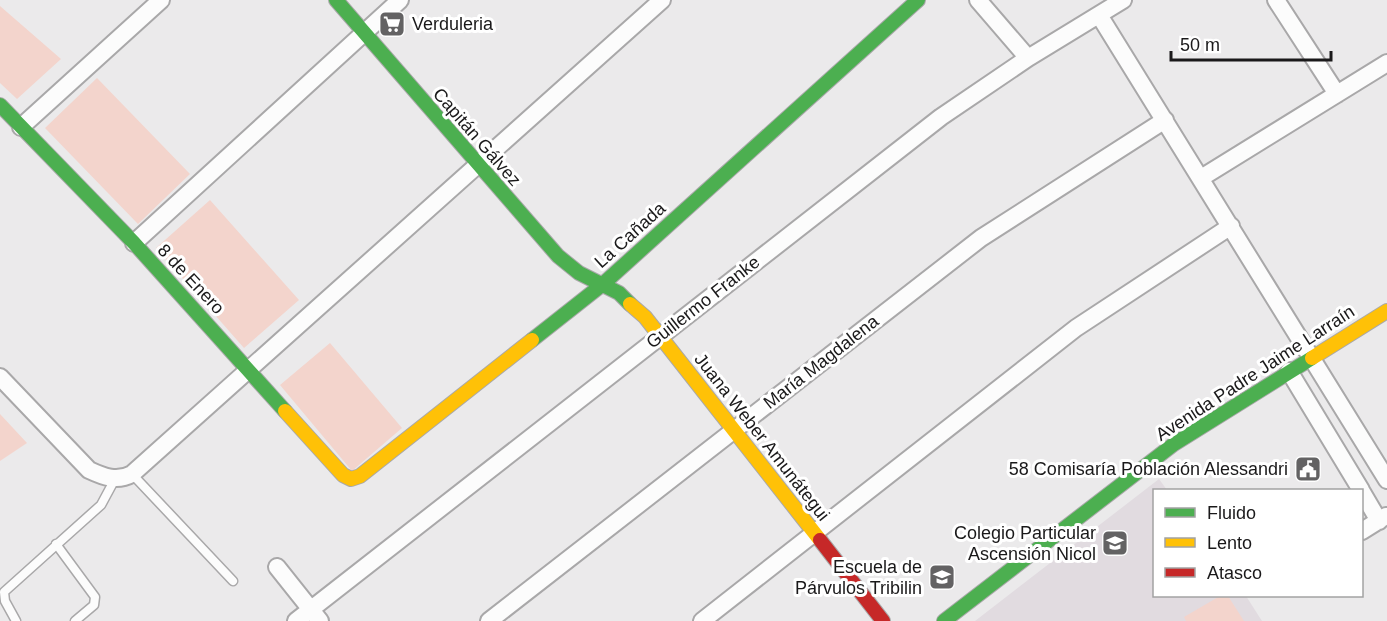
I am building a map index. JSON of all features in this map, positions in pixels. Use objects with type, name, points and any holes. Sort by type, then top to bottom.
[{"type":"street","points":[[21,127],[161,0]]},
{"type":"street","name":"Capitán Gálvez","points":[[336,0],[558,256],[579,273],[603,284]]},
{"type":"street","points":[[134,243],[400,0]]},
{"type":"street","points":[[0,377],[80,464],[99,475],[115,479],[132,474],[662,0]]},
{"type":"street","name":"La Cañada","points":[[351,479],[360,476],[603,284],[918,0]]},
{"type":"street","points":[[978,0],[1028,58]]},
{"type":"street","name":"Guillermo Franke","points":[[296,621],[315,615],[660,336],[910,140],[973,94],[1123,0]]},
{"type":"street","points":[[1276,0],[1337,94]]},
{"type":"street","points":[[1099,15],[1387,480]]},
{"type":"street","points":[[1201,178],[1387,63]]},
{"type":"street","name":"8 de Enero","points":[[0,105],[134,243],[343,475],[351,479]]},
{"type":"street","name":"María Magdalena","points":[[489,621],[981,238],[1165,120]]},
{"type":"street","points":[[702,621],[1076,328],[1231,226]]},
{"type":"street","name":"Juana Weber Amunátegui","points":[[603,284],[632,304],[660,336],[884,621]]},
{"type":"street","name":"Avenida Padre Jaime Larraín","points":[[944,621],[1139,470],[1209,421],[1387,311]]},
{"type":"street","points":[[1289,371],[1360,489]]},
{"type":"street","points":[[1363,493],[1383,518],[1363,530]]},
{"type":"street","points":[[277,567],[315,615]]},
{"type":"lane","points":[[132,474],[233,581]]},
{"type":"lane","points":[[16,621],[4,601],[4,591],[101,504],[115,479]]},
{"type":"lane","points":[[56,544],[95,597],[94,605],[75,621]]},
{"type":"shaded area","points":[[0,6],[61,59],[17,99],[0,83]]},
{"type":"shaded area","points":[[97,78],[190,174],[138,224],[45,128]]},
{"type":"shaded area","points":[[210,200],[299,300],[244,348],[156,248]]},
{"type":"shaded area","points":[[330,343],[402,428],[352,471],[280,385]]},
{"type":"shaded area","points":[[0,414],[27,443],[0,461]]},
{"type":"shaded area","name":"Colegio Particular Ascensión Nicol","points":[[1159,479],[1166,489],[1153,489],[1153,597],[1247,597],[1262,621],[975,621]]},
{"type":"shaded area","points":[[1218,597],[1229,597],[1244,621],[1186,621],[1184,617]]},
{"type":"traffic: fast","points":[[336,0],[558,256],[579,273],[619,293],[630,304]]},
{"type":"traffic: fast","points":[[532,340],[603,284],[918,0]]},
{"type":"traffic: fast","points":[[0,105],[134,243],[285,411]]},
{"type":"traffic: fast","points":[[944,621],[1174,444],[1312,358]]},
{"type":"traffic: slow","points":[[630,304],[645,317],[820,540]]},
{"type":"traffic: slow","points":[[1312,358],[1387,311]]},
{"type":"traffic: slow","points":[[285,411],[343,475],[351,479],[360,476],[532,340]]},
{"type":"traffic: jam","points":[[820,540],[883,621]]},
{"type":"place","name":"Verduleria","points":[[392,24]]},
{"type":"place","name":"58 Comisaría Población Alessandri","points":[[1308,469]]},
{"type":"place","name":"Colegio Particular Ascensión Nicol","points":[[1115,543]]},
{"type":"place","name":"Escuela de Párvulos Tribilin","points":[[942,577]]}]
